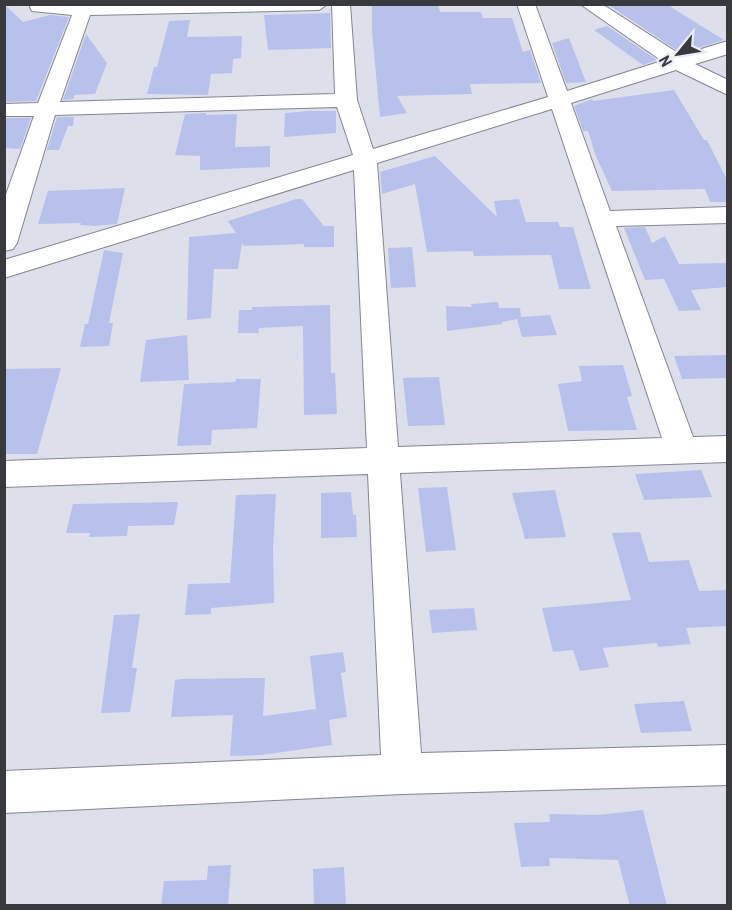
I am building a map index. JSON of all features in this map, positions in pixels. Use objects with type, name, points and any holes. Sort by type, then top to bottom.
[{"type":"street","points":[[63,58],[39,6],[319,4]]},
{"type":"street","points":[[341,4],[346,100],[365,158],[402,774]]},
{"type":"street","points":[[526,4],[682,451]]},
{"type":"street","points":[[589,4],[677,62],[728,89]]},
{"type":"street","points":[[4,243],[45,109],[84,7]]},
{"type":"street","points":[[4,269],[560,100],[728,46]]},
{"type":"street","points":[[4,110],[346,100]]},
{"type":"street","points":[[601,219],[728,215]]},
{"type":"street","points":[[4,474],[728,449]]},
{"type":"street","points":[[4,792],[402,774],[728,765]]},
{"type":"building","points":[[4,4],[23,22],[50,15],[69,17],[36,101],[4,102]]},
{"type":"building","points":[[607,4],[666,4],[724,40],[681,53]]},
{"type":"building","points":[[438,5],[440,12],[481,12],[483,18],[512,18],[523,52],[530,50],[541,83],[470,84],[472,94],[397,96],[407,113],[380,117],[372,32],[372,6]]},
{"type":"building","points":[[330,13],[331,48],[268,50],[264,15]]},
{"type":"building","points":[[190,20],[187,37],[242,36],[241,58],[233,59],[232,73],[211,74],[208,95],[147,94],[169,21]]},
{"type":"building","points":[[607,26],[657,60],[643,65],[594,30]]},
{"type":"building","points":[[86,34],[107,63],[95,94],[74,95],[74,99],[63,100]]},
{"type":"building","points":[[569,38],[586,82],[566,83],[552,43]]},
{"type":"building","points":[[674,90],[704,140],[707,140],[728,182],[728,202],[710,202],[705,189],[612,191],[595,154],[588,131],[583,131],[574,106],[592,99],[593,101]]},
{"type":"building","points":[[336,111],[336,133],[284,137],[285,113]]},
{"type":"building","points":[[206,113],[206,115],[237,114],[235,147],[270,146],[270,167],[200,170],[200,156],[175,155],[185,114]]},
{"type":"building","points":[[57,117],[74,117],[73,126],[68,126],[59,150],[47,150]]},
{"type":"building","points":[[4,118],[31,118],[20,149],[4,148]]},
{"type":"building","points":[[435,156],[497,217],[494,201],[519,199],[526,222],[558,222],[560,227],[573,227],[591,289],[559,289],[551,255],[474,256],[473,251],[427,252],[415,184],[382,194],[380,172]]},
{"type":"building","points":[[125,188],[117,224],[94,226],[80,225],[81,223],[38,224],[48,191]]},
{"type":"building","points":[[302,199],[324,226],[334,226],[334,247],[304,247],[304,244],[244,246],[242,243],[238,269],[214,269],[211,318],[187,320],[189,237],[236,233],[228,221]]},
{"type":"building","points":[[645,227],[652,243],[665,236],[679,264],[728,263],[728,287],[691,290],[701,310],[679,311],[664,279],[645,280],[624,228]]},
{"type":"building","points":[[412,247],[416,287],[391,288],[388,248]]},
{"type":"building","points":[[104,250],[123,253],[109,323],[113,323],[109,346],[80,347],[85,324],[88,324]]},
{"type":"building","points":[[498,302],[499,308],[520,308],[521,317],[550,315],[557,335],[522,337],[517,319],[502,322],[502,324],[447,331],[446,306],[472,307],[471,304]]},
{"type":"building","points":[[330,305],[331,373],[335,373],[337,414],[304,415],[303,326],[259,328],[258,333],[238,333],[239,310],[252,310],[252,307]]},
{"type":"building","points":[[187,335],[189,380],[140,382],[146,340]]},
{"type":"building","points":[[728,355],[728,378],[682,379],[674,356]]},
{"type":"building","points":[[623,365],[632,396],[627,397],[637,430],[568,431],[558,384],[582,381],[579,366]]},
{"type":"building","points":[[61,368],[37,454],[4,454],[4,369]]},
{"type":"building","points":[[439,377],[445,425],[408,426],[403,378]]},
{"type":"building","points":[[236,379],[261,379],[257,428],[212,430],[211,445],[177,446],[184,384],[235,382]]},
{"type":"building","points":[[701,470],[712,497],[644,500],[635,474]]},
{"type":"building","points":[[447,487],[456,550],[426,552],[418,488]]},
{"type":"building","points":[[555,490],[566,537],[525,539],[512,493]]},
{"type":"building","points":[[351,492],[353,515],[356,515],[357,537],[321,538],[321,493]]},
{"type":"building","points":[[276,494],[273,548],[274,603],[211,608],[211,614],[185,615],[188,584],[230,583],[236,495]]},
{"type":"building","points":[[178,502],[174,525],[128,526],[127,536],[89,537],[90,533],[66,533],[73,504]]},
{"type":"building","points":[[640,532],[649,562],[689,560],[699,591],[728,590],[728,626],[686,628],[691,644],[658,647],[657,643],[603,648],[609,667],[580,671],[573,650],[553,652],[542,608],[631,600],[612,533]]},
{"type":"building","points":[[474,608],[477,630],[432,633],[429,610]]},
{"type":"building","points":[[140,614],[132,668],[137,668],[130,712],[101,713],[114,615]]},
{"type":"building","points":[[343,652],[346,672],[341,673],[347,717],[329,720],[332,745],[262,755],[230,756],[233,715],[171,717],[175,680],[182,679],[265,678],[263,716],[316,709],[310,656]]},
{"type":"building","points":[[684,701],[692,731],[641,733],[634,704]]},
{"type":"building","points":[[643,810],[667,906],[630,906],[618,860],[549,858],[550,866],[521,867],[514,823],[550,822],[549,814],[598,815]]},
{"type":"building","points":[[231,865],[228,906],[161,906],[164,881],[207,880],[208,866]]},
{"type":"building","points":[[344,867],[346,906],[314,906],[313,869]]}]
